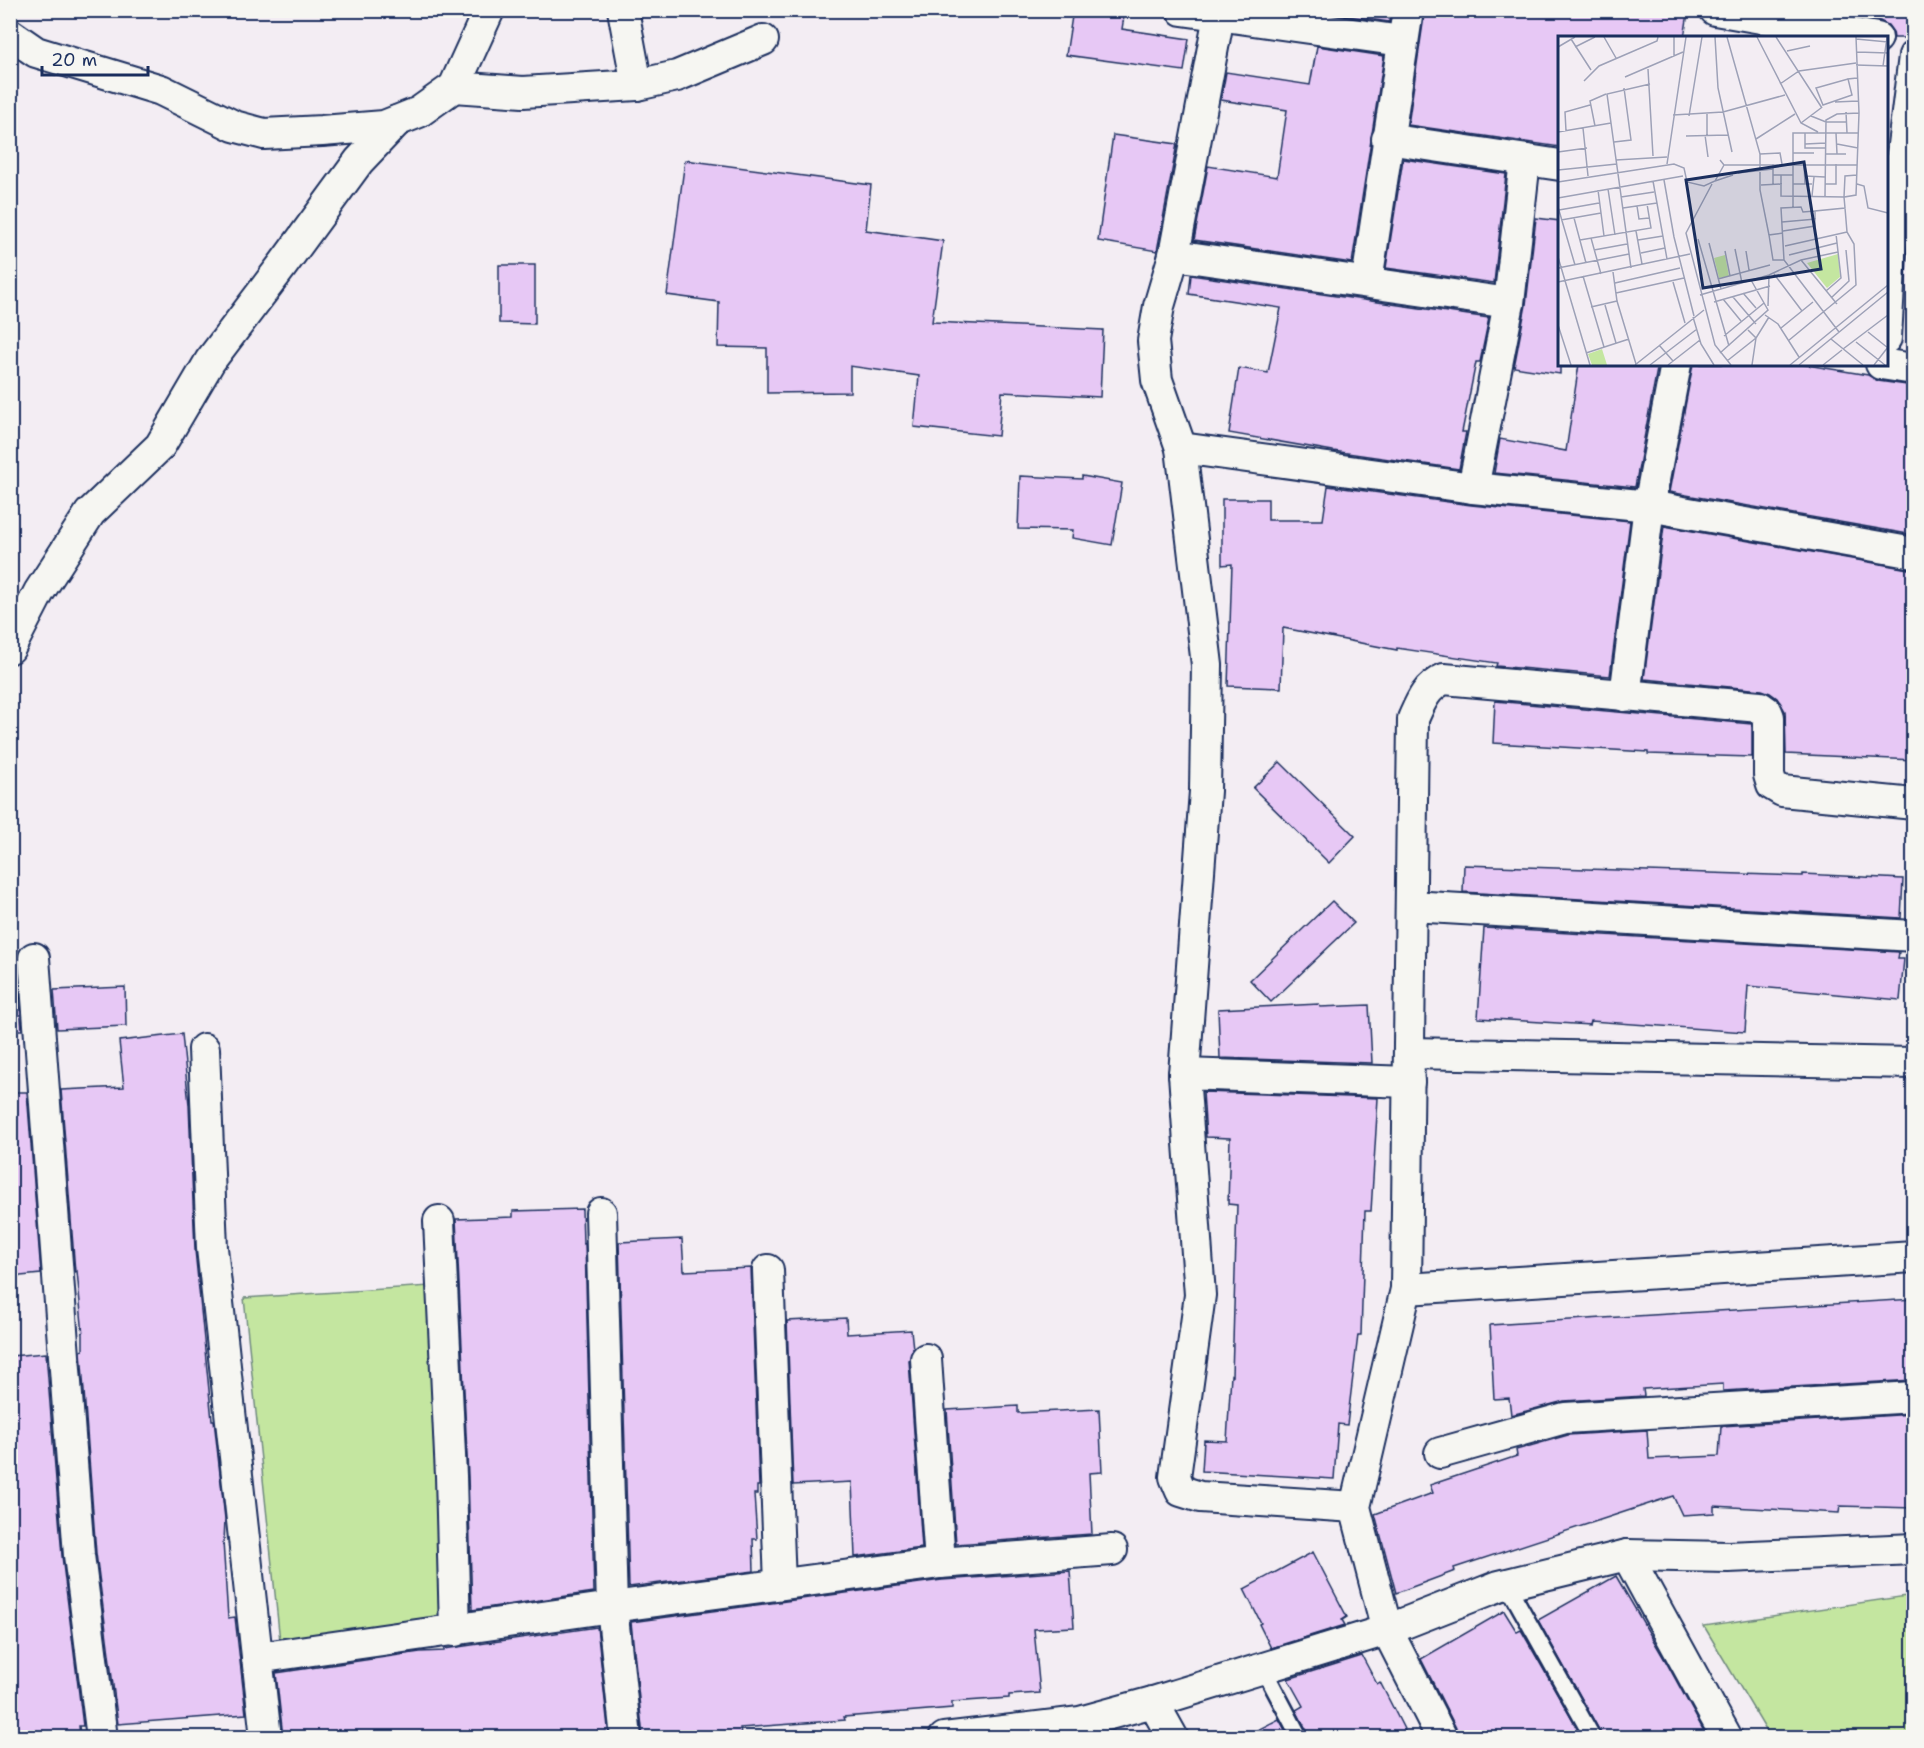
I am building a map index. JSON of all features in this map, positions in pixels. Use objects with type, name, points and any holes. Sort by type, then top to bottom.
[{"type":"street","points":[[10,34],[36,52],[161,90],[234,126],[264,134],[384,126],[419,112],[454,87],[489,10]]},
{"type":"street","points":[[623,10],[637,85]]},
{"type":"street","points":[[1182,10],[1402,41]]},
{"type":"street","points":[[1367,281],[1408,10]]},
{"type":"street","points":[[1220,14],[1173,255],[1159,306],[1153,341],[1157,380],[1180,448],[1207,665],[1205,791],[1184,1074],[1200,1295],[1175,1478],[1181,1491],[1200,1497],[1355,1507]]},
{"type":"street","points":[[1735,18],[1863,36]]},
{"type":"street","points":[[1888,39],[1914,44]]},
{"type":"street","points":[[454,87],[523,92],[637,85],[678,76],[763,40]]},
{"type":"street","points":[[1890,360],[1903,236],[1914,56]]},
{"type":"street","points":[[10,648],[39,592],[90,513],[160,446],[210,361],[359,161],[397,121]]},
{"type":"street","points":[[1387,139],[1558,165]]},
{"type":"street","points":[[1473,488],[1509,303],[1526,160]]},
{"type":"street","points":[[1173,255],[1509,303]]},
{"type":"street","points":[[1625,696],[1649,506],[1676,366]]},
{"type":"street","points":[[1180,448],[1473,488],[1649,506],[1914,553]]},
{"type":"street","points":[[1442,1737],[1387,1630],[1355,1507],[1406,1289],[1413,719],[1424,695],[1432,684],[1444,679],[1760,707],[1767,712],[1769,717],[1769,774],[1772,784],[1782,791],[1914,804]]},
{"type":"street","points":[[1411,906],[1914,936]]},
{"type":"street","points":[[34,958],[79,1555],[102,1737]]},
{"type":"street","points":[[204,1049],[212,1248],[266,1737]]},
{"type":"street","points":[[1184,1074],[1410,1067],[1914,1063]]},
{"type":"street","points":[[601,1213],[612,1607],[626,1737]]},
{"type":"street","points":[[439,1221],[451,1476],[455,1631]]},
{"type":"street","points":[[1406,1289],[1914,1257]]},
{"type":"street","points":[[768,1270],[780,1584]]},
{"type":"street","points":[[926,1359],[940,1563]]},
{"type":"street","points":[[1440,1453],[1565,1418],[1914,1397]]},
{"type":"street","points":[[944,1737],[1079,1730],[1154,1702],[1387,1630],[1507,1584],[1627,1555],[1728,1557],[1914,1549]]},
{"type":"street","points":[[256,1658],[940,1563],[1112,1550]]},
{"type":"street","points":[[1627,1555],[1727,1737]]},
{"type":"street","points":[[1154,1702],[1173,1737]]},
{"type":"lane","points":[[1507,1584],[1593,1737]]},
{"type":"lane","points":[[1263,1668],[1300,1737]]},
{"type":"green space","points":[[430,1286],[444,1629],[280,1641],[244,1298]]},
{"type":"green space","points":[[1913,1595],[1913,1737],[1770,1737],[1704,1626]]},
{"type":"building","points":[[1073,10],[1125,10],[1122,29],[1189,39],[1184,71],[1066,55]]},
{"type":"building","points":[[1322,10],[1390,10],[1389,22],[1322,12]]},
{"type":"building","points":[[1425,10],[1674,10],[1688,13],[1684,36],[1558,36],[1558,147],[1408,125]]},
{"type":"building","points":[[1819,10],[1914,10],[1914,38],[1894,38],[1888,25],[1880,21]]},
{"type":"building","points":[[1317,46],[1384,56],[1352,263],[1194,240],[1208,166],[1277,177],[1287,110],[1221,100],[1226,72],[1310,85]]},
{"type":"building","points":[[1113,135],[1177,144],[1157,251],[1098,241]]},
{"type":"building","points":[[1403,159],[1506,174],[1494,283],[1386,268]]},
{"type":"building","points":[[685,160],[871,185],[866,230],[943,241],[932,322],[1103,330],[1100,397],[1002,392],[998,436],[914,427],[919,376],[850,366],[850,392],[767,393],[767,348],[718,347],[719,302],[667,295]]},
{"type":"building","points":[[1536,218],[1558,221],[1558,366],[1560,366],[1560,374],[1514,367],[1526,305]]},
{"type":"building","points":[[499,265],[535,265],[535,324],[499,323]]},
{"type":"building","points":[[1191,275],[1489,318],[1480,362],[1476,362],[1462,432],[1466,432],[1459,469],[1229,433],[1239,368],[1268,373],[1281,308],[1189,294]]},
{"type":"building","points":[[1579,366],[1658,366],[1635,487],[1494,473],[1500,439],[1566,451]]},
{"type":"building","points":[[1693,366],[1813,366],[1868,375],[1878,381],[1914,388],[1914,535],[1669,492]]},
{"type":"building","points":[[1020,476],[1082,479],[1082,476],[1122,483],[1112,545],[1072,538],[1073,530],[1018,529]]},
{"type":"building","points":[[1328,486],[1471,505],[1630,521],[1610,676],[1496,666],[1497,663],[1397,648],[1397,650],[1283,628],[1281,688],[1228,686],[1232,564],[1222,565],[1222,499],[1268,499],[1268,520],[1323,520]]},
{"type":"building","points":[[1664,526],[1914,570],[1914,760],[1786,754],[1785,711],[1777,698],[1770,693],[1762,690],[1644,679]]},
{"type":"building","points":[[1495,701],[1752,724],[1752,757],[1648,754],[1648,752],[1493,743]]},
{"type":"building","points":[[1280,762],[1355,836],[1329,863],[1253,788]]},
{"type":"building","points":[[1464,865],[1803,876],[1803,874],[1903,879],[1901,918],[1463,892]]},
{"type":"building","points":[[1332,901],[1354,923],[1271,1002],[1250,980]]},
{"type":"building","points":[[1484,928],[1899,952],[1898,959],[1904,959],[1900,1000],[1748,986],[1745,1032],[1591,1021],[1590,1025],[1478,1018]]},
{"type":"building","points":[[125,987],[126,1026],[57,1029],[54,990]]},
{"type":"building","points":[[10,992],[19,992],[22,1030],[10,1030]]},
{"type":"building","points":[[1319,1004],[1320,1007],[1369,1005],[1372,1063],[1220,1058],[1218,1009]]},
{"type":"building","points":[[182,1034],[189,1105],[195,1250],[212,1420],[214,1420],[225,1519],[223,1542],[228,1618],[235,1617],[246,1714],[118,1724],[96,1553],[81,1351],[83,1350],[83,1335],[77,1271],[75,1272],[61,1090],[124,1087],[119,1041]]},
{"type":"building","points":[[10,1092],[27,1092],[41,1274],[10,1277]]},
{"type":"building","points":[[1203,1092],[1378,1098],[1371,1211],[1365,1211],[1361,1335],[1358,1335],[1347,1425],[1338,1424],[1334,1479],[1202,1471],[1204,1440],[1227,1441],[1232,1376],[1237,1205],[1228,1204],[1230,1138],[1206,1137]]},
{"type":"building","points":[[582,1209],[583,1244],[585,1243],[594,1592],[472,1610],[456,1219],[513,1217],[513,1211]]},
{"type":"building","points":[[682,1239],[684,1271],[751,1268],[759,1486],[757,1486],[757,1494],[754,1494],[757,1539],[753,1539],[754,1571],[629,1587],[619,1242]]},
{"type":"building","points":[[1914,1299],[1914,1380],[1723,1391],[1723,1384],[1643,1389],[1644,1396],[1564,1401],[1511,1415],[1509,1398],[1494,1399],[1490,1325]]},
{"type":"building","points":[[846,1318],[847,1334],[911,1330],[913,1349],[909,1360],[922,1548],[855,1557],[852,1482],[793,1485],[787,1321]]},
{"type":"building","points":[[46,1353],[62,1556],[83,1726],[79,1726],[80,1737],[10,1737],[10,1356]]},
{"type":"building","points":[[1018,1406],[1018,1413],[1099,1409],[1102,1472],[1089,1473],[1092,1534],[956,1544],[947,1410]]},
{"type":"building","points":[[1914,1414],[1914,1508],[1840,1506],[1839,1513],[1714,1506],[1714,1513],[1682,1515],[1673,1496],[1454,1568],[1455,1571],[1396,1593],[1375,1514],[1433,1493],[1430,1485],[1517,1456],[1516,1450],[1568,1435],[1647,1430],[1649,1459],[1719,1456],[1721,1426]]},
{"type":"building","points":[[1313,1552],[1347,1617],[1342,1620],[1345,1625],[1271,1648],[1244,1589]]},
{"type":"building","points":[[1070,1571],[1074,1627],[1034,1629],[1040,1693],[1009,1695],[1009,1698],[952,1702],[952,1708],[844,1717],[845,1720],[740,1728],[741,1735],[643,1737],[631,1622],[942,1580]]},
{"type":"building","points":[[1616,1576],[1707,1737],[1603,1737],[1538,1620]]},
{"type":"building","points":[[1504,1611],[1517,1632],[1521,1630],[1582,1737],[1459,1737],[1421,1659]]},
{"type":"building","points":[[597,1627],[609,1737],[283,1737],[276,1673],[420,1652],[444,1651],[444,1649]]},
{"type":"building","points":[[1362,1656],[1377,1684],[1380,1682],[1408,1737],[1310,1737],[1296,1710],[1303,1706],[1288,1679]]},
{"type":"building","points":[[1279,1719],[1289,1737],[1244,1737]]}]
